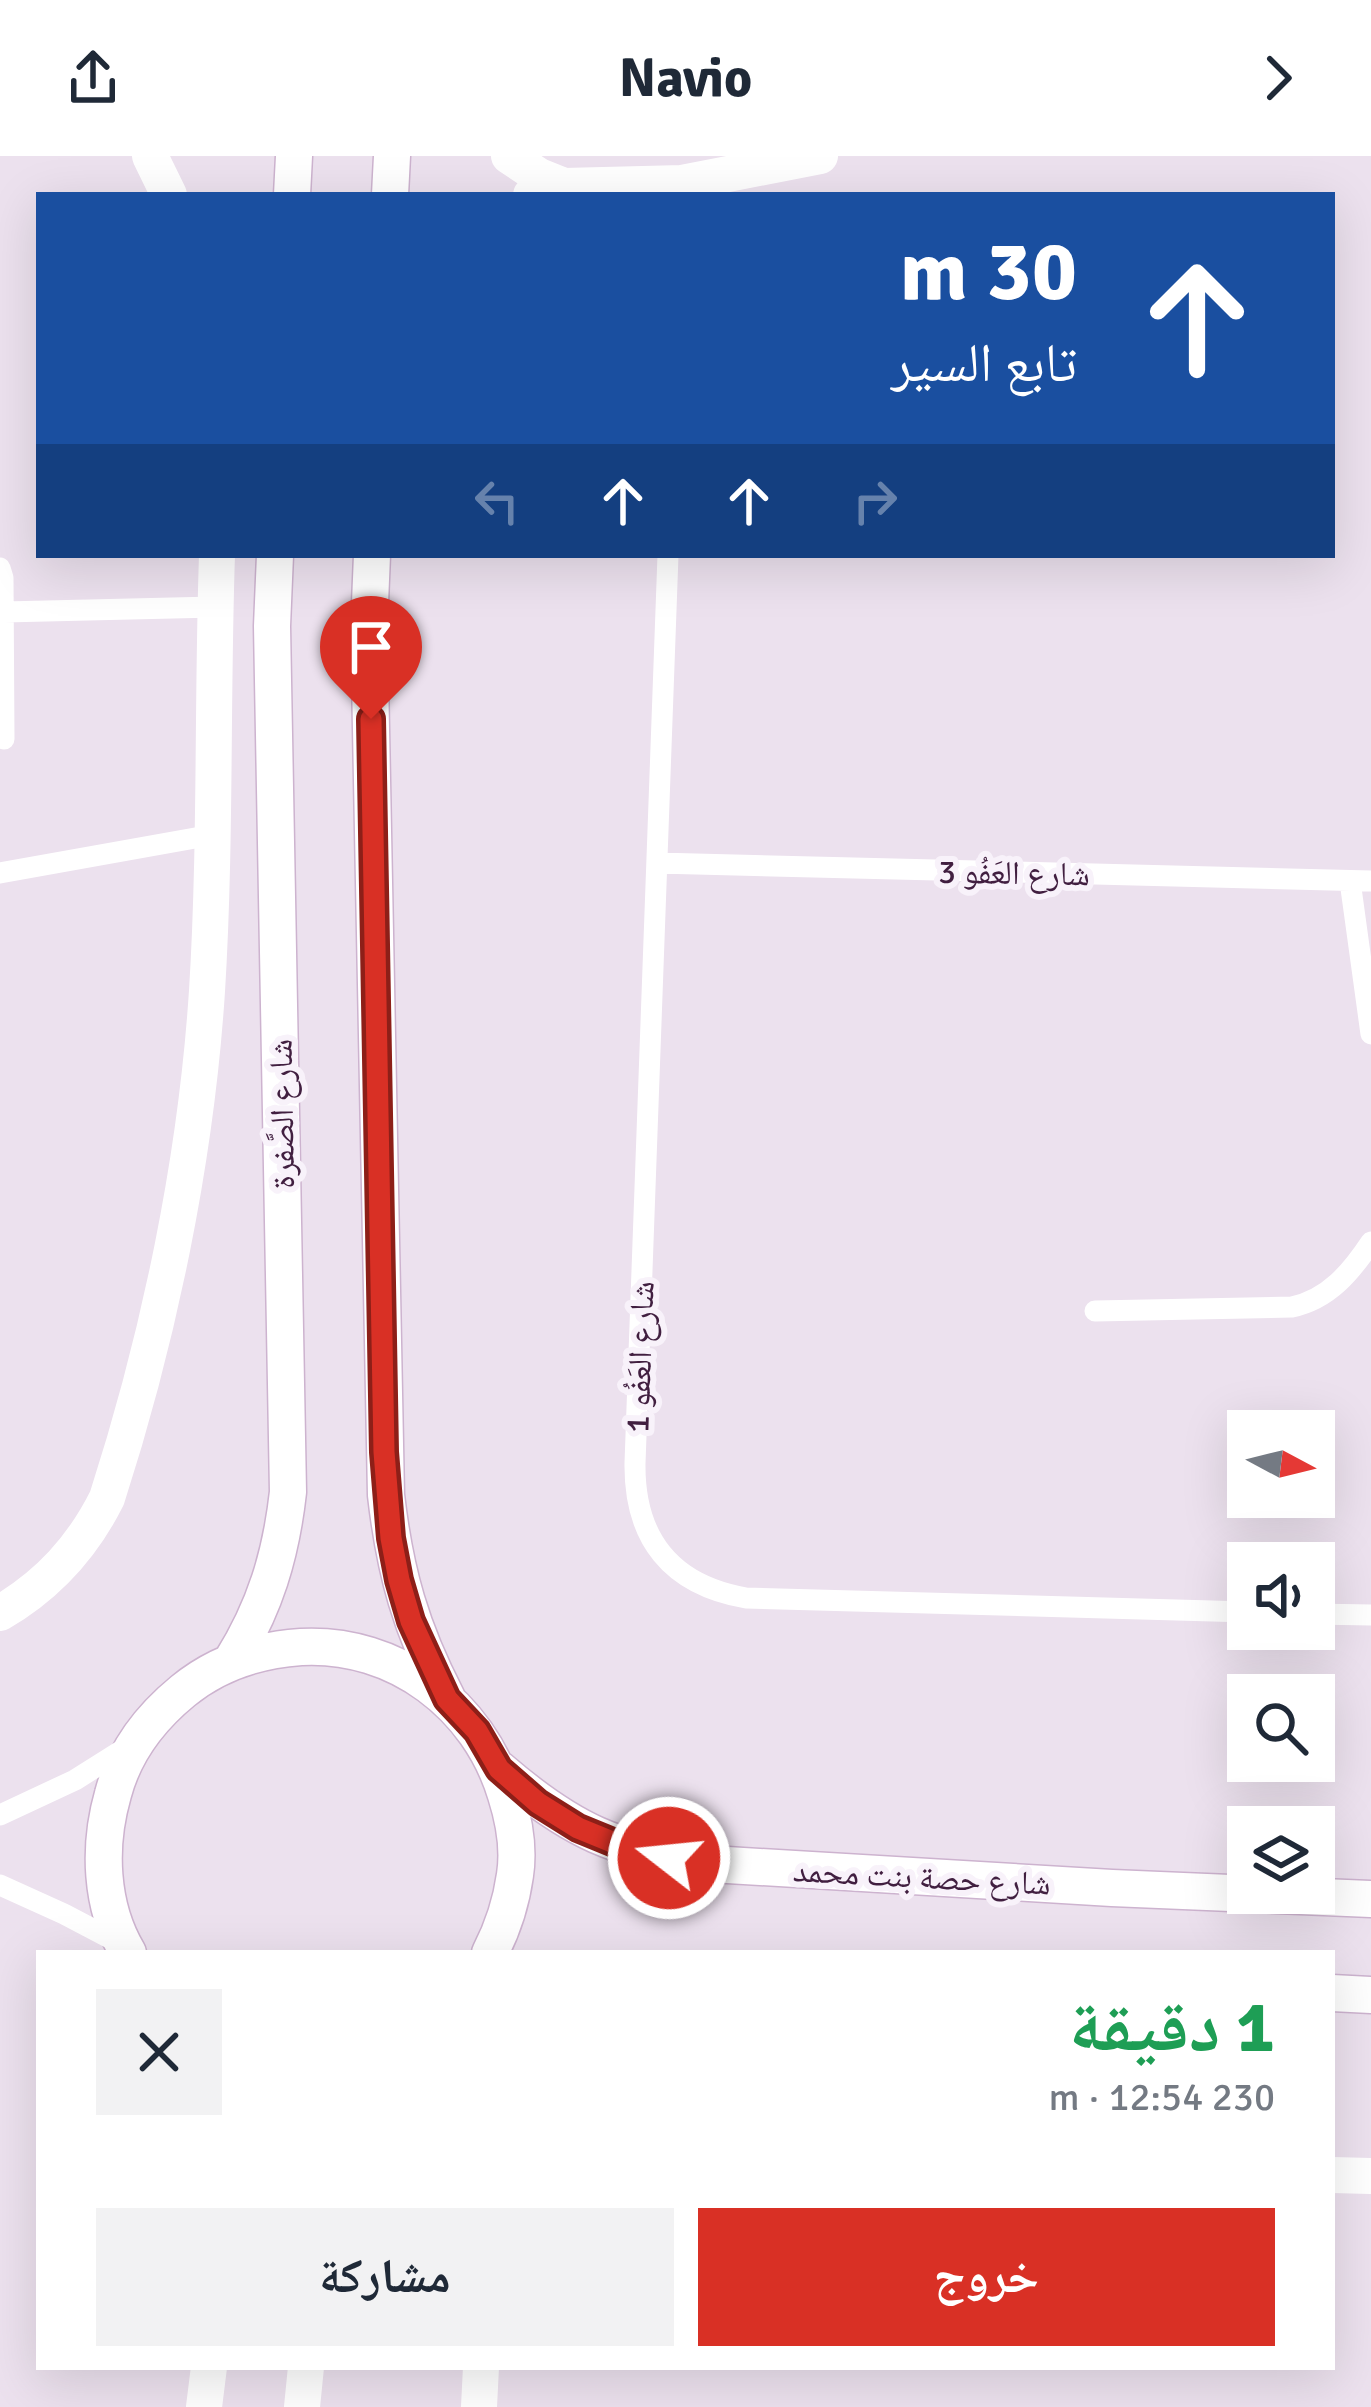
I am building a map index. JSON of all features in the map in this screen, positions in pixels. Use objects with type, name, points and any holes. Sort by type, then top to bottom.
[{"type":"street","points":[[150,156],[168,192]]},
{"type":"street","points":[[292,192],[294,156]]},
{"type":"street","points":[[389,192],[392,156]]},
{"type":"street","points":[[508,156],[539,176],[548,190],[681,189],[820,156]]},
{"type":"street","points":[[0,1613],[39,1588],[94,1523],[116,1470],[168,1265],[207,995],[217,558]]},
{"type":"street","name":"شارع الصَّفرة","points":[[231,1662],[265,1598],[284,1528],[288,1492],[272,626],[275,558]]},
{"type":"street","points":[[372,558],[370,675],[386,1495],[395,1559],[411,1621],[447,1699]]},
{"type":"street","points":[[126,1949],[109,1905],[103,1863],[105,1821],[116,1780],[135,1742],[161,1709],[194,1682],[231,1662],[276,1649],[322,1646],[368,1654],[410,1671],[447,1699],[477,1731],[499,1769],[514,1819],[516,1871],[506,1923],[492,1950]]},
{"type":"street","name":"شارع حصة بنت محمد","points":[[499,1769],[538,1803],[578,1828],[669,1858],[1112,1888],[1371,1899]]},
{"type":"street","points":[[1335,1993],[1371,1995]]},
{"type":"street","points":[[1335,2174],[1371,2176]]},
{"type":"street","points":[[204,2407],[209,2370]]},
{"type":"street","points":[[302,2407],[306,2370]]},
{"type":"street","points":[[479,2407],[481,2370]]},
{"type":"lane","name":"شارع العَفُو 1","points":[[668,558],[635,1491],[641,1518],[654,1543],[693,1582],[746,1598],[1227,1611]]},
{"type":"lane","points":[[0,568],[4,578],[4,739]]},
{"type":"lane","points":[[4,612],[215,608]]},
{"type":"lane","points":[[0,873],[212,835]]},
{"type":"lane","name":"شارع العَفُو 3","points":[[657,863],[1360,881]]},
{"type":"lane","points":[[1360,881],[1371,1034]]},
{"type":"lane","points":[[1095,1311],[1308,1303],[1342,1280],[1371,1242]]},
{"type":"lane","points":[[1335,1615],[1371,1616]]},
{"type":"lane","points":[[0,1815],[75,1780],[135,1742]]},
{"type":"lane","points":[[0,1885],[64,1913],[126,1949]]},
{"type":"route","points":[[371,719],[384,1452],[399,1580],[411,1621],[447,1699],[477,1731],[499,1769],[538,1803],[578,1828],[669,1858]]}]
